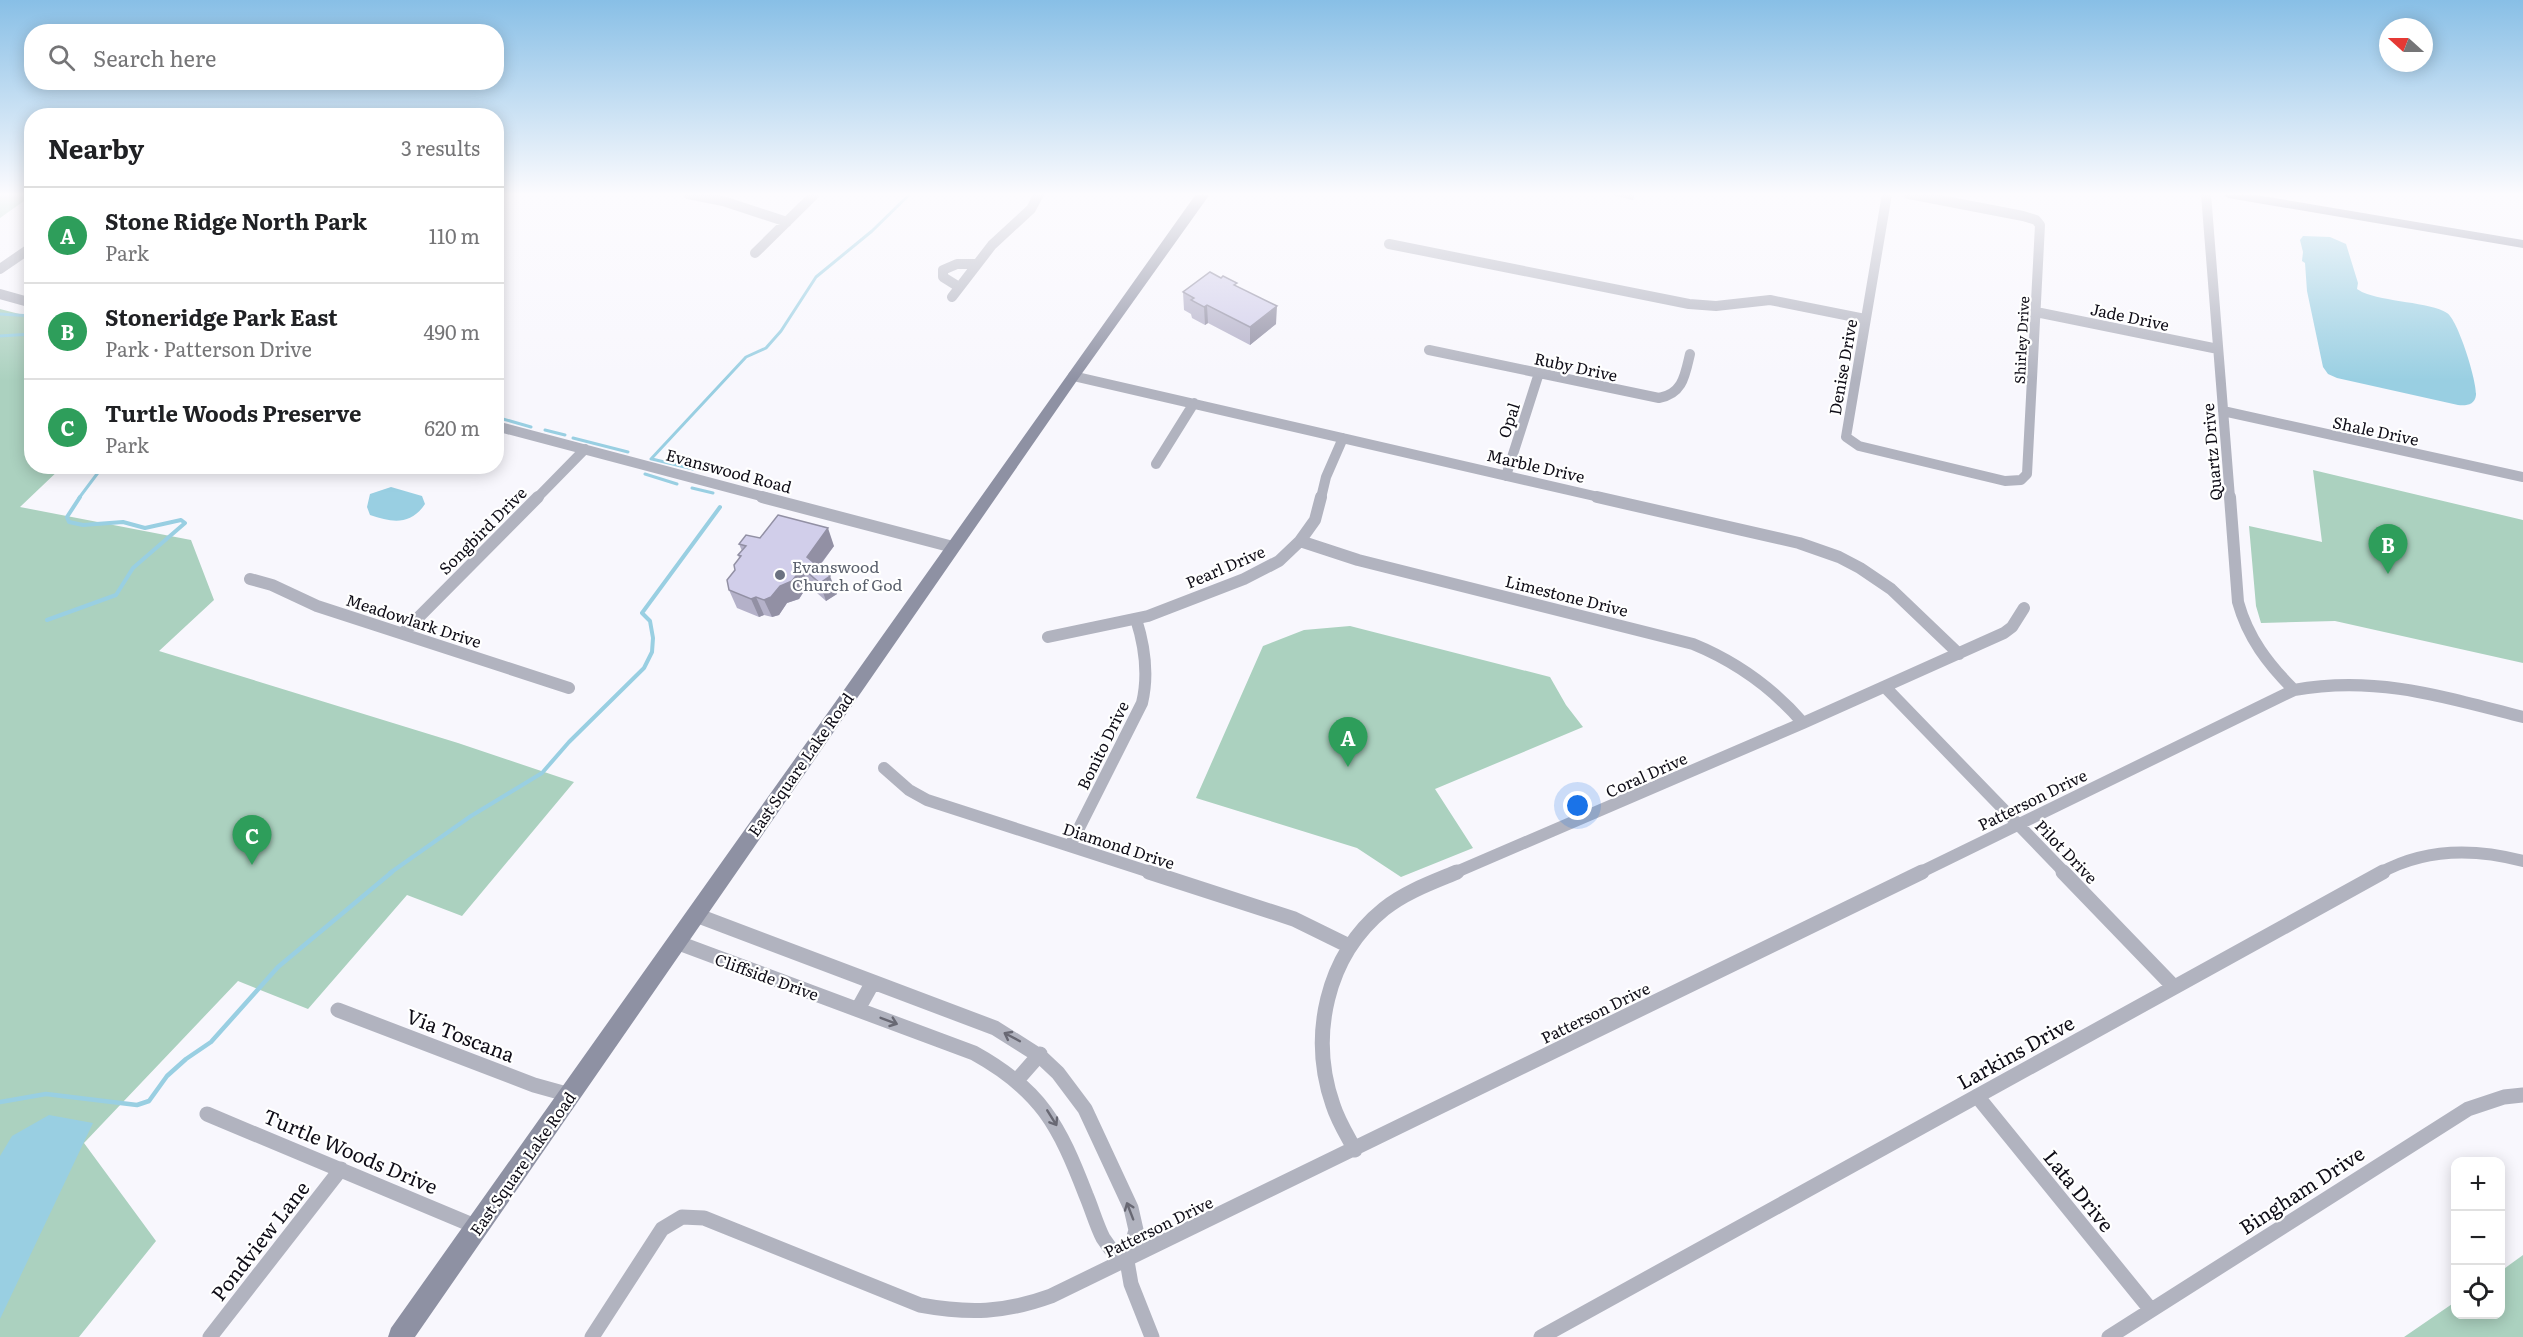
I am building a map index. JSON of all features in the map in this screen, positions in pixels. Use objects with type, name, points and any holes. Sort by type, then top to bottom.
[{"type":"main road","name":"East Square Lake Road","points":[[400,1337],[952,547],[1158,256]]},
{"type":"street","points":[[0,268],[18,256]]},
{"type":"street","points":[[952,297],[983,256]]},
{"type":"street","points":[[1451,256],[1689,304],[1716,306],[1770,300],[1865,320]]},
{"type":"street","name":"Denise Drive","points":[[1876,256],[1846,437],[1859,446],[2005,481],[2020,481]]},
{"type":"street","name":"Shirley Drive","points":[[2020,481],[2025,479],[2027,474],[2039,256]]},
{"type":"street","name":"Quartz Drive","points":[[2211,256],[2240,612],[2247,630],[2262,655],[2294,690]]},
{"type":"street","points":[[959,287],[943,277],[943,270],[957,264],[977,264]]},
{"type":"street","points":[[0,294],[24,301]]},
{"type":"street","name":"Jade Drive","points":[[2036,312],[2218,349]]},
{"type":"street","name":"Ruby Drive","points":[[1429,350],[1649,397],[1668,397],[1680,389],[1690,354]]},
{"type":"street","name":"Opal","points":[[1506,476],[1539,373]]},
{"type":"street","name":"Marble Drive","points":[[1073,376],[1799,543],[1842,558],[1864,570],[1898,595],[1959,654]]},
{"type":"street","points":[[1156,464],[1194,403]]},
{"type":"street","name":"Shale Drive","points":[[2223,411],[2523,477]]},
{"type":"street","name":"Evanswood Road","points":[[504,428],[952,547]]},
{"type":"street","name":"Pearl Drive","points":[[1048,637],[1136,619],[1260,572],[1279,561],[1300,541],[1317,514],[1326,477],[1343,438]]},
{"type":"street","name":"Songbird Drive","points":[[403,633],[585,449]]},
{"type":"street","name":"Limestone Drive","points":[[1300,541],[1358,560],[1693,644],[1722,656],[1756,676],[1781,698],[1803,723]]},
{"type":"street","name":"Meadowlark Drive","points":[[250,579],[272,585],[317,606],[569,688]]},
{"type":"street","name":"Coral Drive","points":[[1355,1150],[1331,1101],[1322,1060],[1325,1004],[1337,967],[1349,946],[1384,909],[1420,888],[1803,723],[2004,633],[2012,627],[2024,608]]},
{"type":"street","name":"Bonito Drive","points":[[1070,846],[1142,703],[1146,683],[1146,656],[1136,619]]},
{"type":"street","name":"Patterson Drive","points":[[592,1337],[654,1238],[670,1222],[682,1217],[704,1218],[897,1297],[946,1311],[975,1313],[1020,1308],[1061,1293],[1127,1261],[2294,690],[2328,683],[2368,683],[2406,689],[2523,717]]},
{"type":"street","name":"Pilot Drive","points":[[1885,687],[2174,987]]},
{"type":"street","name":"Diamond Drive","points":[[884,768],[909,790],[927,800],[1294,919],[1349,946]]},
{"type":"street","name":"Larkins Drive","points":[[1541,1337],[2408,860],[2453,852],[2491,854],[2523,861]]},
{"type":"street","name":"Cliffside Drive","points":[[696,915],[995,1028],[1040,1054],[1076,1092],[1108,1155],[1136,1227],[1127,1261],[1131,1284],[1152,1337]]},
{"type":"street","name":"Cliffside Drive","points":[[676,942],[974,1053],[998,1065],[1018,1079],[1049,1112],[1067,1145],[1105,1242],[1127,1261]]},
{"type":"street","points":[[858,1009],[873,982]]},
{"type":"street","name":"Via Toscana","points":[[338,1010],[534,1084],[570,1095]]},
{"type":"street","points":[[1018,1079],[1040,1054]]},
{"type":"street","name":"Bingham Drive","points":[[2109,1337],[2468,1108],[2504,1096],[2523,1095]]},
{"type":"street","name":"Lata Drive","points":[[1977,1096],[2151,1310]]},
{"type":"street","name":"Turtle Woods Drive","points":[[207,1114],[477,1227]]},
{"type":"street","name":"Pondview Lane","points":[[210,1337],[340,1169]]},
{"type":"green space","points":[[0,309],[24,315],[24,474],[55,474],[20,507],[191,540],[214,600],[159,651],[458,743],[574,782],[462,916],[407,895],[308,1009],[238,981],[84,1143],[156,1241],[79,1337],[0,1337]]},
{"type":"green space","points":[[2313,470],[2523,520],[2523,663],[2335,621],[2261,623],[2256,606],[2249,526],[2322,542]]},
{"type":"green space","points":[[1350,626],[1550,677],[1566,705],[1583,727],[1435,789],[1473,848],[1401,877],[1357,848],[1196,798],[1263,646],[1304,630]]},
{"type":"green space","points":[[2523,1255],[2523,1337],[2404,1337],[2451,1305],[2451,1319],[2505,1319],[2505,1268]]},
{"type":"water","points":[[2303,256],[2350,256],[2358,283],[2357,289],[2362,292],[2382,298],[2430,306],[2447,313],[2461,338],[2470,365],[2476,395],[2474,401],[2467,405],[2458,405],[2337,378],[2328,374],[2323,367],[2307,291],[2305,263],[2302,261]]},
{"type":"water","points":[[391,487],[422,496],[425,504],[420,511],[408,519],[394,521],[370,515],[367,507],[370,494]]},
{"type":"water","points":[[49,1115],[93,1123],[0,1319],[0,1156],[12,1136]]},
{"type":"building","points":[[1210,272],[1237,283],[1234,285],[1277,306],[1250,327],[1207,305],[1204,307],[1191,300],[1194,298],[1183,292]]},
{"type":"building","points":[[778,515],[828,528],[807,557],[830,576],[820,583],[802,568],[792,581],[780,586],[771,597],[764,600],[756,597],[751,599],[729,590],[727,580],[735,570],[734,565],[741,556],[738,555],[746,546],[739,544],[746,535],[760,538]]},
{"type":"waterway","points":[[651,459],[746,357],[766,348],[781,331],[816,277],[841,256]]},
{"type":"waterway","points":[[0,314],[24,316]]},
{"type":"waterway","points":[[0,336],[24,334]]},
{"type":"waterway","points":[[504,419],[531,427]]},
{"type":"waterway","points":[[545,430],[565,435]]},
{"type":"waterway","points":[[573,438],[628,452]]},
{"type":"waterway","points":[[652,459],[693,469]]},
{"type":"waterway","points":[[79,498],[97,474]]},
{"type":"waterway","points":[[645,474],[677,484]]},
{"type":"waterway","points":[[692,488],[713,493]]},
{"type":"waterway","points":[[47,620],[116,595],[133,568],[185,523],[181,520],[145,528],[123,522],[83,525],[69,522],[67,517],[80,497]]},
{"type":"waterway","points":[[390,873],[471,816],[542,773],[569,742],[644,668],[652,652],[653,638],[650,621],[642,613],[720,507]]},
{"type":"waterway","points":[[0,1102],[46,1094],[137,1105],[149,1101],[167,1076],[186,1059],[211,1042],[278,967],[392,872]]},
{"type":"place","name":"Stoneridge Park East","points":[[2388,574]]},
{"type":"place","name":"Evanswood Church of God","points":[[780,575]]},
{"type":"place","name":"Stone Ridge North Park","points":[[1348,767]]},
{"type":"place","name":"Turtle Woods Preserve","points":[[252,865]]}]
